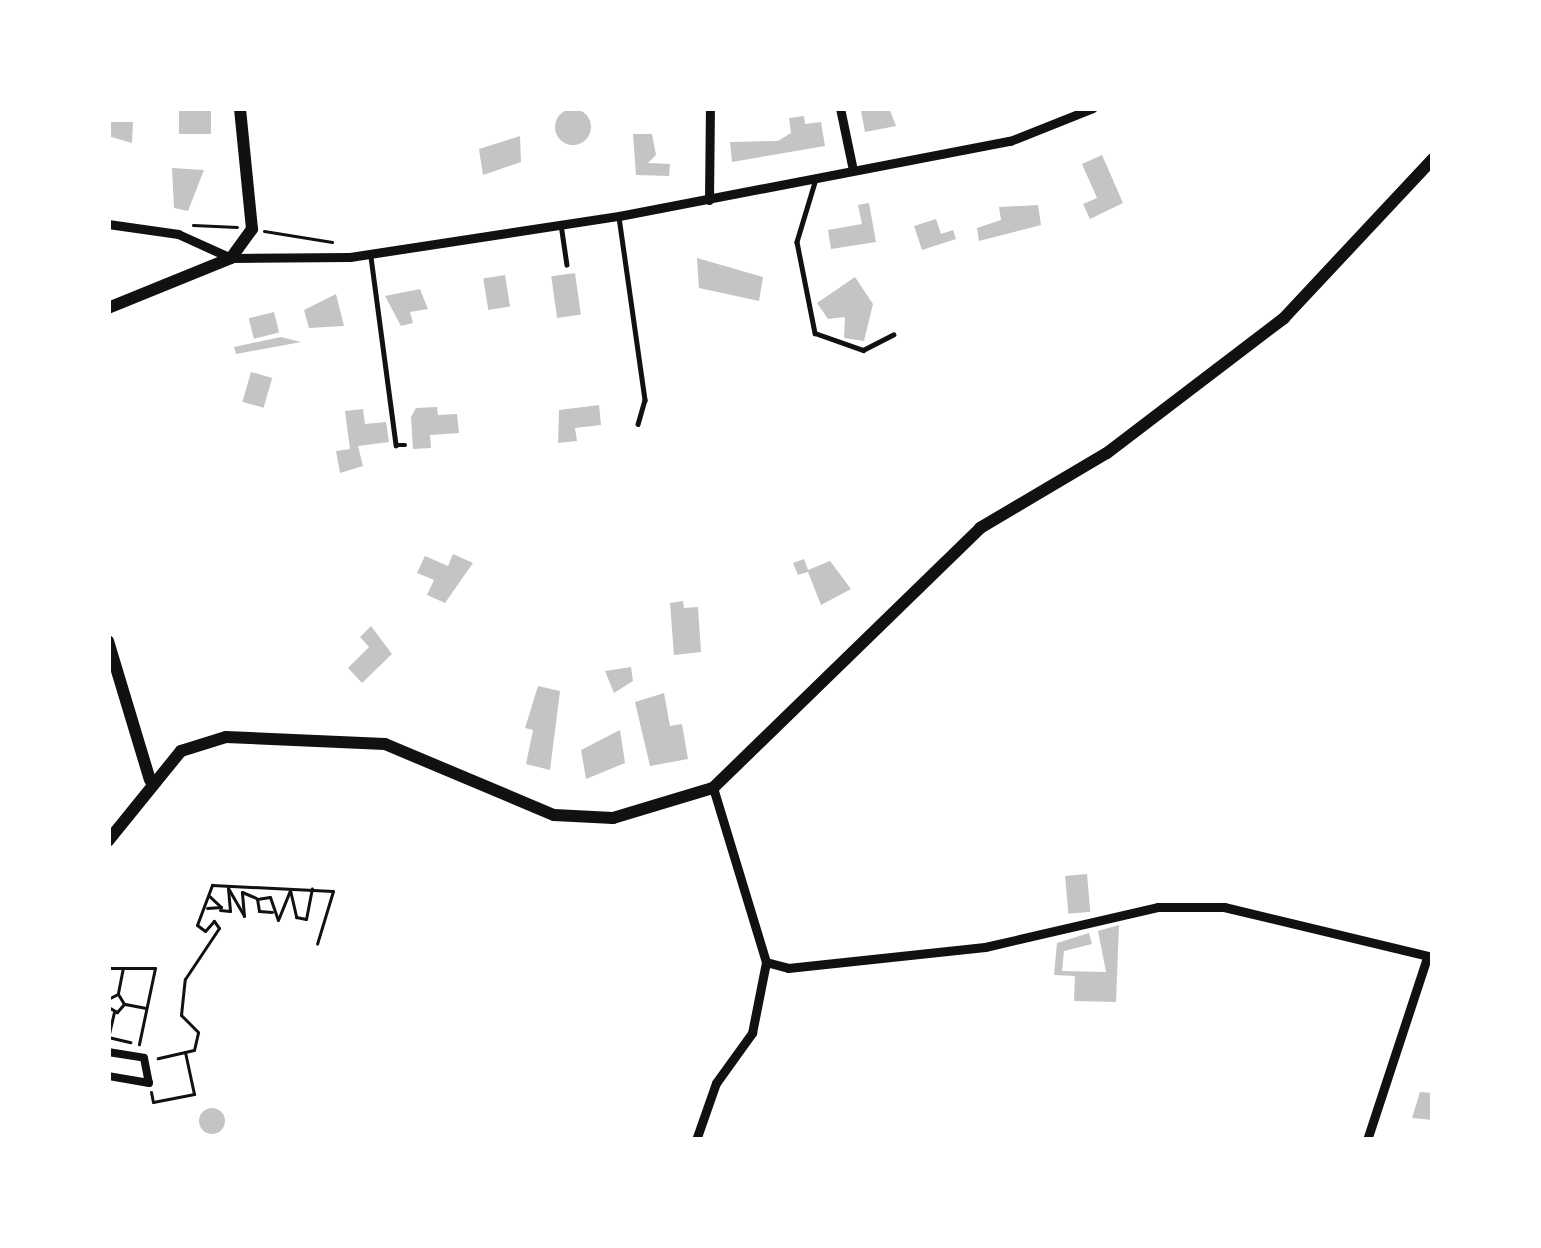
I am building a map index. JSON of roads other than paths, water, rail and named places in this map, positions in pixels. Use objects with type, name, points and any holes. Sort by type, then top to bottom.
[{"type":"street","points":[[231,258],[252,229],[240,108]]},
{"type":"street","points":[[709,200],[710,108]]},
{"type":"street","points":[[840,108],[853,170]]},
{"type":"street","points":[[108,308],[231,258],[370,254],[619,216],[1010,141],[1093,108]]},
{"type":"street","points":[[108,842],[150,779],[181,751],[226,736],[276,734],[385,744],[554,815],[614,818],[712,788],[980,528],[1107,453],[1284,319],[1433,159]]},
{"type":"street","points":[[108,224],[178,234],[231,258]]},
{"type":"street","points":[[108,641],[150,779]]},
{"type":"street","points":[[696,1140],[716,1083],[752,1033],[766,962],[712,788]]},
{"type":"street","points":[[766,962],[788,968],[985,947],[1158,907],[1224,907],[1306,922],[1430,958],[1367,1140]]},
{"type":"street","points":[[108,1052],[145,1060],[149,1083],[108,1076]]},
{"type":"lane","points":[[816,178],[796,242],[815,333],[863,350],[893,335]]},
{"type":"lane","points":[[619,216],[645,400],[638,424]]},
{"type":"lane","points":[[561,224],[568,266]]},
{"type":"lane","points":[[370,254],[396,445],[405,445]]}]
